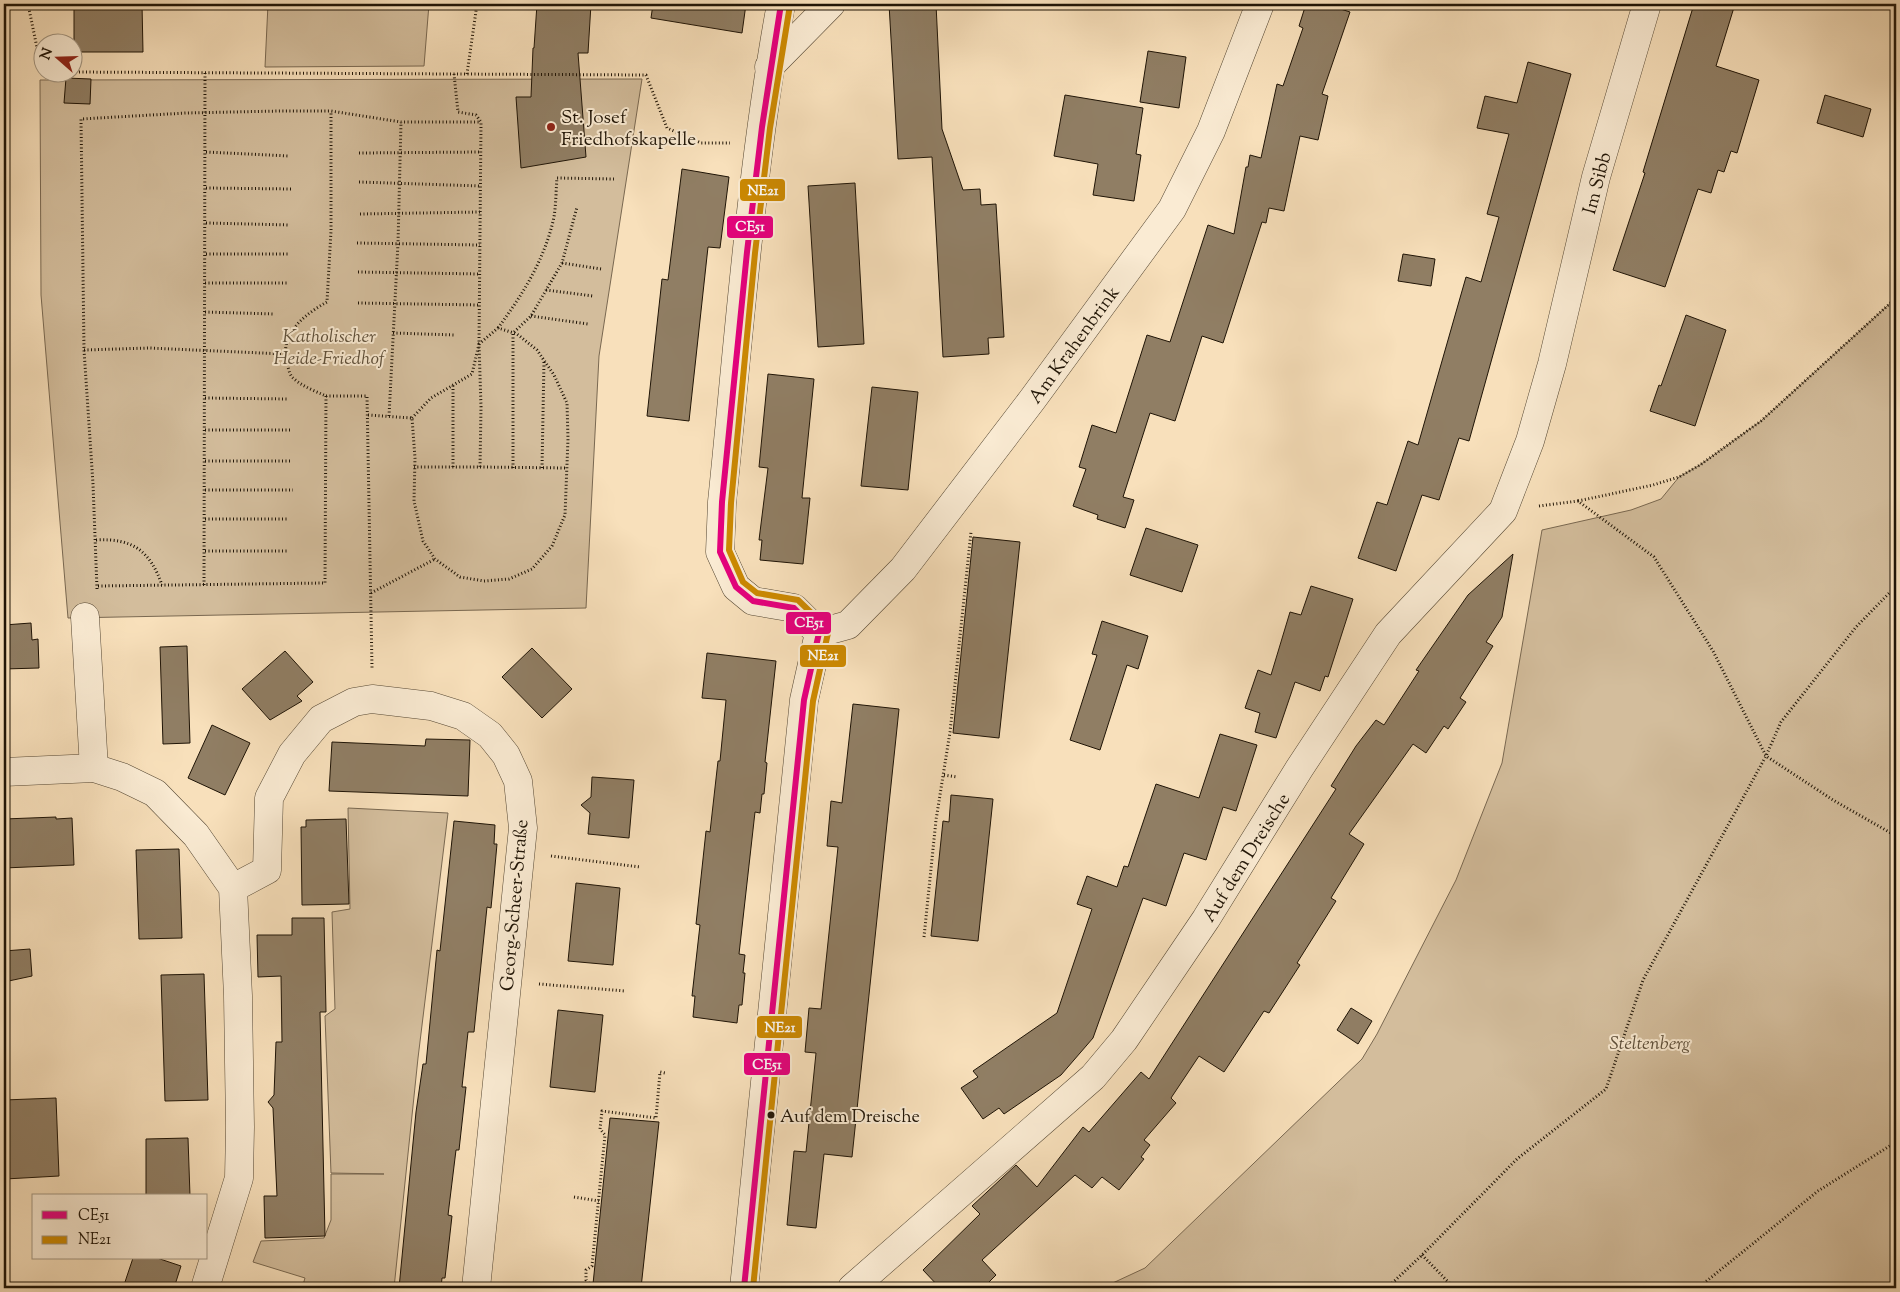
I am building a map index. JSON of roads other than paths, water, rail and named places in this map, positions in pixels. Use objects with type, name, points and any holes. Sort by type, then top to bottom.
[{"type":"street","points":[[744,1288],[804,700],[819,633],[794,608],[753,601],[736,587],[720,552],[722,502],[759,144],[781,4]]},
{"type":"street","points":[[770,67],[831,4]]},
{"type":"street","name":"Am Krahenbrink","points":[[819,633],[848,625],[903,569],[1032,400],[1172,209],[1211,131],[1260,4]]},
{"type":"street","name":"Im Sibb","points":[[1552,364],[1596,177],[1647,4]]},
{"type":"street","name":"Auf dem Dreische","points":[[852,1288],[1093,1077],[1124,1040],[1206,919],[1299,769],[1388,634],[1503,511],[1530,441],[1552,364]]},
{"type":"street","points":[[85,616],[94,768]]},
{"type":"street","name":"Georg-Scheer-Straße","points":[[233,888],[267,870],[269,798],[292,754],[321,719],[354,702],[372,699],[430,706],[462,716],[490,735],[506,755],[518,781],[523,828],[476,1288]]},
{"type":"street","points":[[4,772],[94,768],[122,777],[155,793],[196,835],[233,888],[238,996],[239,1178],[205,1288]]},
{"type":"place","name":"St. Josef Friedhofskapelle","points":[[551,127]]},
{"type":"place","name":"Auf dem Dreische","points":[[771,1115]]},
{"type":"park label","name":"Katholischer Heide-Friedhof","points":[[329,346]]},
{"type":"park label","name":"Steltenberg","points":[[1650,1042]]}]
